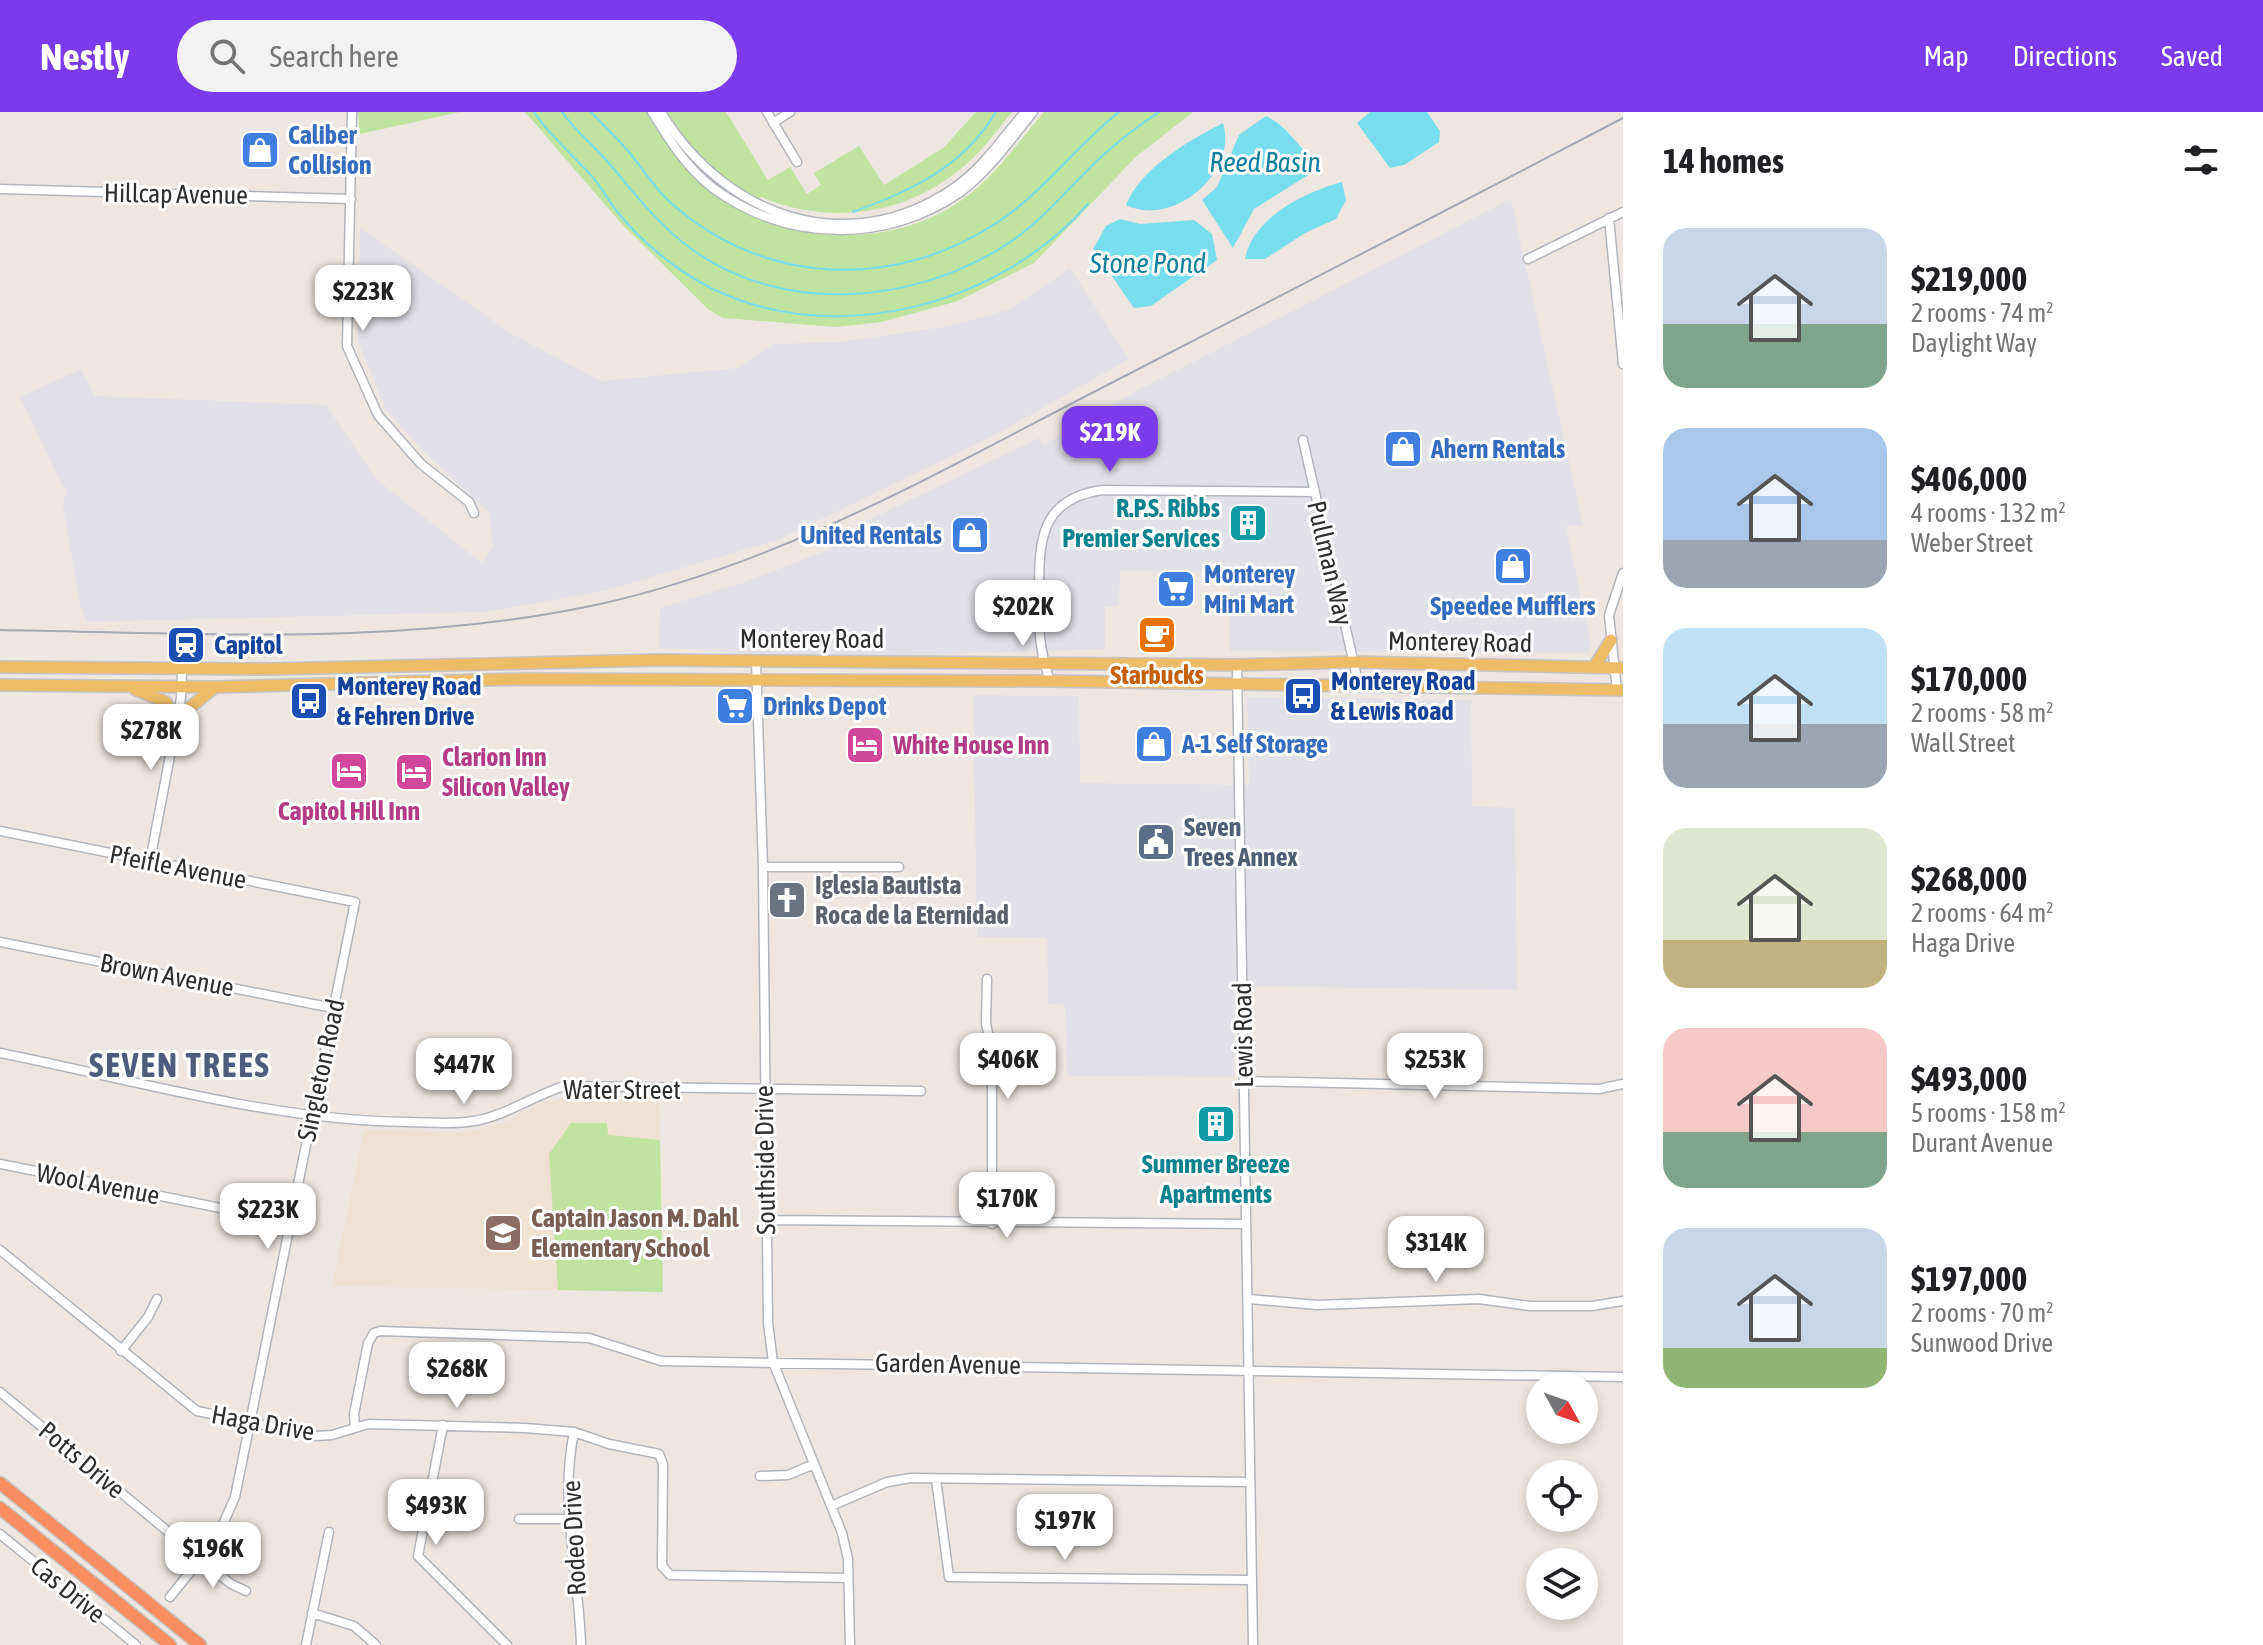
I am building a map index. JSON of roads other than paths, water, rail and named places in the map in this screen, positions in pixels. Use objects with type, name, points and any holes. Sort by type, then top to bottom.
[{"type":"highway","points":[[0,1483],[200,1645]]},
{"type":"highway","points":[[0,1508],[170,1645]]},
{"type":"main road","points":[[1594,667],[1611,640]]},
{"type":"main road","name":"Monterey Road","points":[[0,667],[182,670],[490,662],[756,661],[1237,665],[1352,662],[1619,668]]},
{"type":"main road","points":[[490,662],[491,680]]},
{"type":"main road","name":"Monterey Road","points":[[0,685],[215,687],[491,680],[756,680],[1050,681],[1620,690]]},
{"type":"main road","points":[[128,687],[166,702],[175,729]]},
{"type":"main road","points":[[175,729],[188,709],[215,687]]},
{"type":"street","points":[[352,112],[347,346],[360,381],[387,425],[421,464],[469,502],[474,513]]},
{"type":"street","points":[[652,112],[689,166],[714,188],[755,213],[818,230],[842,230],[906,221],[944,202],[991,164],[1033,112]]},
{"type":"street","points":[[661,112],[695,160],[740,196],[791,217],[839,223],[892,217],[949,191],[980,166],[1025,112]]},
{"type":"street","points":[[767,112],[797,162]]},
{"type":"street","points":[[773,123],[790,112]]},
{"type":"street","name":"Hillcap Avenue","points":[[0,189],[351,199]]},
{"type":"street","points":[[1528,259],[1623,212]]},
{"type":"street","points":[[1609,218],[1623,364]]},
{"type":"street","name":"Pullman Way","points":[[1303,440],[1359,686]]},
{"type":"street","points":[[1050,681],[1039,647],[1042,536],[1058,509],[1071,499],[1102,490],[1314,492]]},
{"type":"street","points":[[1620,690],[1609,610],[1623,575]]},
{"type":"street","name":"Southside Drive","points":[[756,661],[763,867],[768,1323],[773,1362],[831,1506],[848,1559],[850,1645]]},
{"type":"street","name":"Lewis Road","points":[[1237,665],[1251,1368],[1249,1482],[1253,1645]]},
{"type":"street","points":[[150,861],[175,729],[182,670]]},
{"type":"street","name":"Pfeifle Avenue","points":[[0,831],[355,902]]},
{"type":"street","points":[[763,867],[899,867]]},
{"type":"street","name":"Singleton Road","points":[[170,1597],[227,1521],[250,1423],[355,902]]},
{"type":"street","name":"Brown Avenue","points":[[0,942],[333,1008]]},
{"type":"street","points":[[987,979],[986,1023],[992,1052],[992,1224]]},
{"type":"street","name":"Water Street","points":[[0,1053],[311,1116],[372,1121],[464,1122],[493,1117],[537,1095],[564,1086],[710,1091],[921,1091]]},
{"type":"street","points":[[1244,1081],[1599,1089],[1623,1084]]},
{"type":"street","name":"Wool Avenue","points":[[0,1164],[290,1222]]},
{"type":"street","points":[[767,1220],[1246,1224]]},
{"type":"street","name":"Haga Drive","points":[[0,1250],[197,1411],[316,1436],[332,1435],[355,1427],[443,1425],[574,1432],[609,1444],[659,1454],[663,1464],[662,1566],[670,1575],[848,1578]]},
{"type":"street","points":[[121,1351],[148,1317],[157,1299]]},
{"type":"street","points":[[1249,1299],[1317,1305],[1479,1299],[1530,1306],[1592,1306],[1623,1301]]},
{"type":"street","name":"Garden Avenue","points":[[355,1427],[354,1414],[368,1343],[374,1333],[380,1331],[589,1338],[661,1361],[1251,1368],[1623,1377]]},
{"type":"street","name":"Potts Drive","points":[[0,1392],[201,1558],[246,1591]]},
{"type":"street","points":[[443,1425],[418,1556],[507,1645]]},
{"type":"street","name":"Rodeo Drive","points":[[574,1432],[569,1459],[570,1519],[581,1645]]},
{"type":"street","points":[[760,1476],[788,1475],[812,1465]]},
{"type":"street","points":[[831,1506],[887,1482],[936,1479],[1249,1482]]},
{"type":"street","points":[[936,1479],[949,1577],[1251,1580]]},
{"type":"street","points":[[519,1519],[570,1519]]},
{"type":"street","points":[[306,1645],[329,1532]]},
{"type":"street","name":"Cas Drive","points":[[0,1534],[136,1645]]},
{"type":"street","points":[[312,1613],[354,1626],[376,1645]]},
{"type":"water","points":[[1370,112],[1427,112],[1440,131],[1439,142],[1404,165],[1390,168],[1357,123]]},
{"type":"water","name":"Reed Basin","points":[[1266,116],[1284,129],[1311,157],[1313,172],[1254,209],[1233,248],[1202,200],[1217,187],[1239,135]]},
{"type":"water","points":[[1223,123],[1225,142],[1221,160],[1198,191],[1163,209],[1144,210],[1126,205],[1143,179],[1167,157]]},
{"type":"water","points":[[1342,182],[1346,200],[1336,219],[1305,233],[1265,259],[1245,259],[1250,244],[1269,219],[1312,192]]},
{"type":"water","name":"Stone Pond","points":[[1120,219],[1140,224],[1194,220],[1212,234],[1217,260],[1151,306],[1134,308],[1093,249],[1106,226]]},
{"type":"waterway","points":[[534,112],[595,180],[629,225],[672,264],[709,287],[757,306],[808,315],[860,315],[912,307],[962,292],[1009,269],[1051,239],[1088,204]]},
{"type":"waterway","points":[[562,112],[656,218],[690,248],[726,270],[764,284],[805,292],[846,294],[888,290],[928,281],[968,266],[1004,246],[1038,220],[1114,146],[1159,112]]},
{"type":"waterway","points":[[591,112],[665,197],[707,230],[747,251],[788,264],[830,270],[873,268],[916,260],[958,244],[1014,210],[1119,112]]},
{"type":"waterway","points":[[853,212],[934,175],[968,148],[996,112]]},
{"type":"railway","points":[[0,630],[226,634],[376,632],[526,618],[600,604],[665,587],[790,542],[910,487],[1623,118]]},
{"type":"place","name":"Caliber Collision","points":[[260,150]]},
{"type":"place","name":"Ahern Rentals","points":[[1403,449]]},
{"type":"place","name":"R.P.S. Ribbs Premier Services","points":[[1248,523]]},
{"type":"place","name":"United Rentals","points":[[970,535]]},
{"type":"place","name":"Speedee Mufflers","points":[[1513,566]]},
{"type":"place","name":"Monterey Mini Mart","points":[[1176,589]]},
{"type":"place","name":"Starbucks","points":[[1157,635]]},
{"type":"place","name":"Capitol","points":[[186,645]]},
{"type":"place","name":"Monterey Road & Lewis Road","points":[[1303,696]]},
{"type":"place","name":"Monterey Road & Fehren Drive","points":[[309,701]]},
{"type":"place","name":"Drinks Depot","points":[[735,706]]},
{"type":"place","name":"A-1 Self Storage","points":[[1154,744]]},
{"type":"place","name":"White House Inn","points":[[865,745]]},
{"type":"place","name":"Capitol Hill Inn","points":[[349,771]]},
{"type":"place","name":"Clarion Inn Silicon Valley","points":[[414,772]]},
{"type":"place","name":"Seven Trees Annex","points":[[1156,842]]},
{"type":"place","name":"Iglesia Bautista Roca de la Eternidad","points":[[787,900]]},
{"type":"place","name":"Summer Breeze Apartments","points":[[1216,1124]]},
{"type":"place","name":"Captain Jason M. Dahl Elementary School","points":[[503,1233]]},
{"type":"district","name":"SEVEN TREES","points":[[180,1065]]}]
